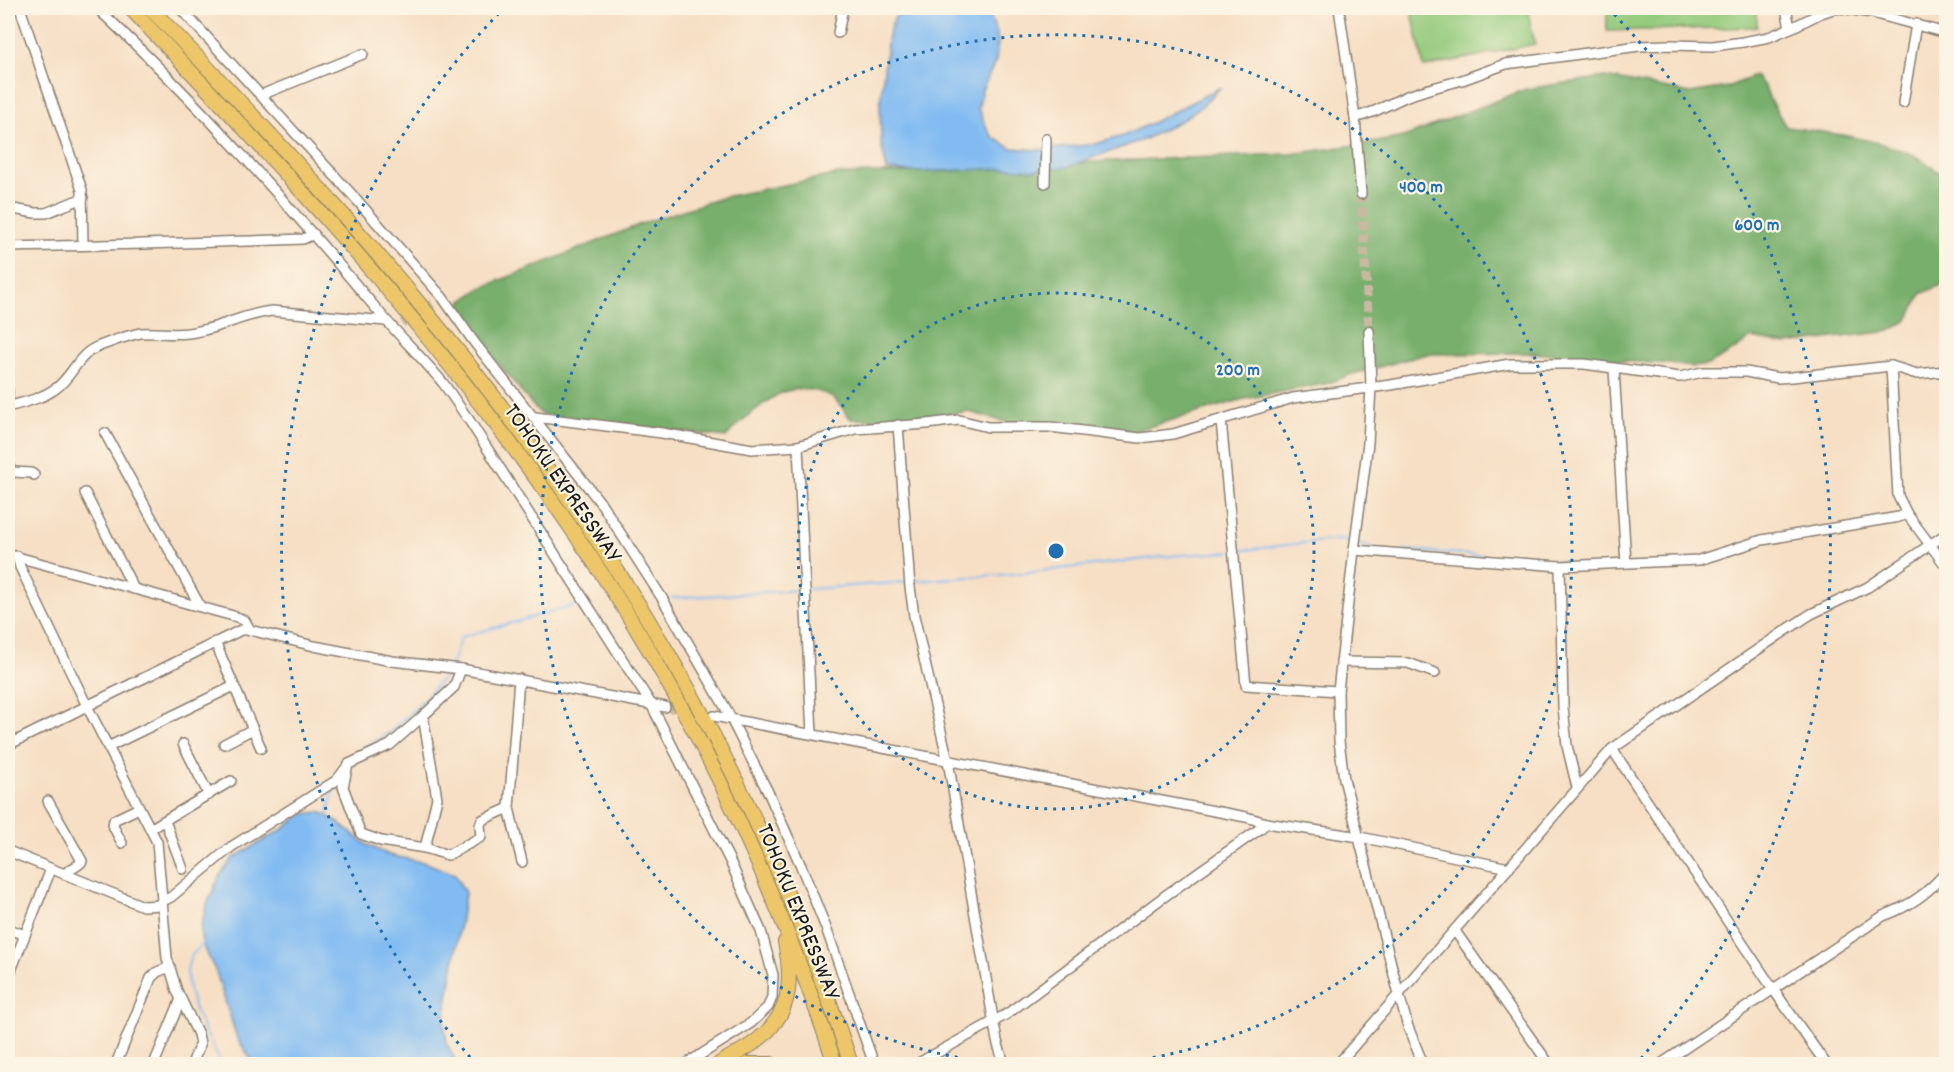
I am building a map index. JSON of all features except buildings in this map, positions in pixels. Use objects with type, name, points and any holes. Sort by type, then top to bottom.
[{"type":"highway","name":"TOHOKU EXPRESSWAY","points":[[130,8],[277,163],[371,268],[461,378],[588,553],[655,661],[717,775],[780,914],[836,1065]]},
{"type":"highway","name":"TOHOKU EXPRESSWAY","points":[[150,8],[310,176],[390,268],[519,429],[601,545],[669,655],[745,798],[794,907],[850,1065]]},
{"type":"highway","points":[[719,1060],[763,1036],[782,1013],[788,997],[789,981],[787,948],[780,914]]},
{"type":"highway","points":[[748,1065],[771,1065]]},
{"type":"street","points":[[20,8],[82,190],[83,244]]},
{"type":"street","points":[[97,8],[167,75],[314,234],[443,383],[651,704],[744,891],[761,931],[773,975],[772,997],[768,1007],[751,1023],[686,1065]]},
{"type":"street","points":[[180,8],[356,199],[442,298],[603,506],[662,598],[731,720],[769,794],[826,928],[874,1065]]},
{"type":"street","points":[[838,33],[843,8]]},
{"type":"street","points":[[1339,8],[1355,118],[1360,194]]},
{"type":"street","points":[[1786,8],[1790,28]]},
{"type":"street","points":[[1355,118],[1407,96],[1506,64],[1640,46],[1713,46],[1769,38],[1821,12],[1841,8],[1872,13],[1947,33]]},
{"type":"street","points":[[1903,103],[1916,24]]},
{"type":"street","points":[[261,94],[363,54]]},
{"type":"street","points":[[1045,183],[1046,139]]},
{"type":"street","points":[[8,208],[46,213],[83,198]]},
{"type":"street","points":[[8,247],[303,239],[314,234]]},
{"type":"street","points":[[433,304],[442,298]]},
{"type":"street","points":[[8,391],[8,406],[39,398],[57,388],[82,357],[95,348],[139,333],[188,333],[223,325],[258,312],[272,311],[394,324]]},
{"type":"street","points":[[1369,331],[1371,386],[1368,443],[1353,550],[1338,691],[1339,741],[1344,779],[1399,995],[1408,1027],[1424,1065]]},
{"type":"street","points":[[535,417],[662,433],[752,449],[798,446],[855,429],[959,420],[988,427],[1050,427],[1140,438],[1173,434],[1293,398],[1390,385],[1510,364],[1584,364],[1680,377],[1703,372],[1746,372],[1778,378],[1891,366],[1917,374],[1947,371]]},
{"type":"street","points":[[1891,366],[1898,496],[1906,514],[1947,566]]},
{"type":"street","points":[[1614,369],[1626,563]]},
{"type":"street","points":[[1221,420],[1246,685],[1338,691]]},
{"type":"street","points":[[898,425],[914,616],[948,760],[997,1041],[1004,1065]]},
{"type":"street","points":[[105,433],[200,606]]},
{"type":"street","points":[[798,446],[812,734]]},
{"type":"street","points":[[8,457],[10,469],[13,472],[34,475]]},
{"type":"street","points":[[85,493],[134,589]]},
{"type":"street","points":[[1353,550],[1560,566],[1699,560],[1762,540],[1906,514]]},
{"type":"street","points":[[1338,1065],[1612,748],[1811,614],[1868,587],[1947,534]]},
{"type":"street","points":[[12,554],[237,617],[245,621],[250,630]]},
{"type":"street","points":[[8,565],[12,554]]},
{"type":"street","points":[[12,554],[158,846],[167,958],[200,1044],[192,1065]]},
{"type":"street","points":[[1560,566],[1563,707],[1577,787]]},
{"type":"street","points":[[8,745],[241,630],[250,630],[314,646],[392,661],[461,669],[665,707]]},
{"type":"street","points":[[215,642],[261,747]]},
{"type":"street","points":[[1341,662],[1408,663],[1435,673]]},
{"type":"street","points":[[8,851],[143,906],[162,904],[231,847],[337,780],[349,764],[390,745],[454,687],[461,669]]},
{"type":"street","points":[[519,680],[509,808],[522,862]]},
{"type":"street","points":[[108,747],[234,686]]},
{"type":"street","points":[[423,716],[437,798],[425,848]]},
{"type":"street","points":[[714,716],[1246,817],[1266,823],[1360,837],[1509,868]]},
{"type":"street","points":[[225,744],[253,729]]},
{"type":"street","points":[[183,744],[209,795]]},
{"type":"street","points":[[1612,748],[1826,1065]]},
{"type":"street","points":[[349,764],[343,787],[361,834],[381,841],[425,848],[448,855],[481,837],[482,820],[509,808]]},
{"type":"street","points":[[150,829],[231,781]]},
{"type":"street","points":[[48,801],[82,861],[64,874]]},
{"type":"street","points":[[122,843],[113,826],[114,820],[139,808]]},
{"type":"street","points":[[165,821],[183,868]]},
{"type":"street","points":[[917,1065],[1007,1014],[1266,823]]},
{"type":"street","points":[[8,978],[51,869]]},
{"type":"street","points":[[1661,1065],[1883,916],[1914,902],[1931,890],[1947,872]]},
{"type":"street","points":[[8,928],[24,935]]},
{"type":"street","points":[[1455,931],[1549,1065]]},
{"type":"street","points":[[116,1065],[151,978],[157,972],[170,967]]},
{"type":"street","points":[[154,1065],[181,999]]},
{"type":"street","points":[[714,1046],[719,1060]]},
{"type":"green space","points":[[1411,8],[1527,8],[1535,44],[1424,67]]},
{"type":"green space","points":[[1607,8],[1756,8],[1757,27],[1607,31]]},
{"type":"green space","points":[[1755,76],[1765,87],[1786,127],[1850,136],[1897,148],[1920,159],[1946,177],[1946,283],[1921,294],[1908,320],[1890,331],[1786,344],[1751,338],[1708,365],[1691,367],[1534,353],[1427,354],[1349,375],[1326,384],[1244,399],[1135,431],[1009,423],[969,412],[877,420],[851,419],[832,397],[816,391],[797,389],[779,394],[763,404],[726,437],[542,415],[476,336],[459,308],[462,301],[481,288],[646,222],[724,197],[839,174],[948,171],[1108,161],[1291,154],[1404,137],[1526,89],[1605,77],[1690,93],[1727,87]]},
{"type":"water","points":[[916,8],[980,8],[989,14],[998,41],[996,60],[982,90],[978,108],[988,131],[994,138],[1011,148],[1039,150],[1096,144],[1123,136],[1152,123],[1221,87],[1203,105],[1182,120],[1145,139],[1067,167],[1034,170],[1011,168],[915,172],[887,170],[881,142],[880,105],[888,35],[895,17]]},
{"type":"water","points":[[320,812],[336,821],[367,845],[389,855],[426,863],[455,874],[465,893],[444,1022],[447,1044],[457,1064],[254,1064],[237,1038],[216,972],[201,937],[206,907],[220,875],[233,858],[283,829],[303,814]]},
{"type":"waterway","points":[[1899,521],[1907,522],[1920,540],[1923,540]]},
{"type":"waterway","points":[[1236,551],[1312,542],[1341,540],[1352,543]]},
{"type":"waterway","points":[[1358,544],[1373,547]]},
{"type":"waterway","points":[[1405,550],[1486,556]]},
{"type":"waterway","points":[[913,581],[1025,573],[1180,555],[1230,552]]},
{"type":"waterway","points":[[1552,561],[1560,561],[1562,564]]},
{"type":"waterway","points":[[809,589],[908,582]]},
{"type":"waterway","points":[[672,598],[803,590]]},
{"type":"waterway","points":[[451,666],[461,637],[576,605]]},
{"type":"waterway","points":[[346,762],[348,758],[390,732],[418,706],[449,671]]},
{"type":"waterway","points":[[327,818],[337,783]]},
{"type":"waterway","points":[[204,944],[191,957],[187,969],[188,982],[196,1012],[222,1064]]},
{"type":"tunnel","points":[[1361,194],[1369,331]]},
{"type":"tunnel","points":[[402,323],[433,304]]},
{"type":"tunnel","points":[[665,707],[704,714]]}]
